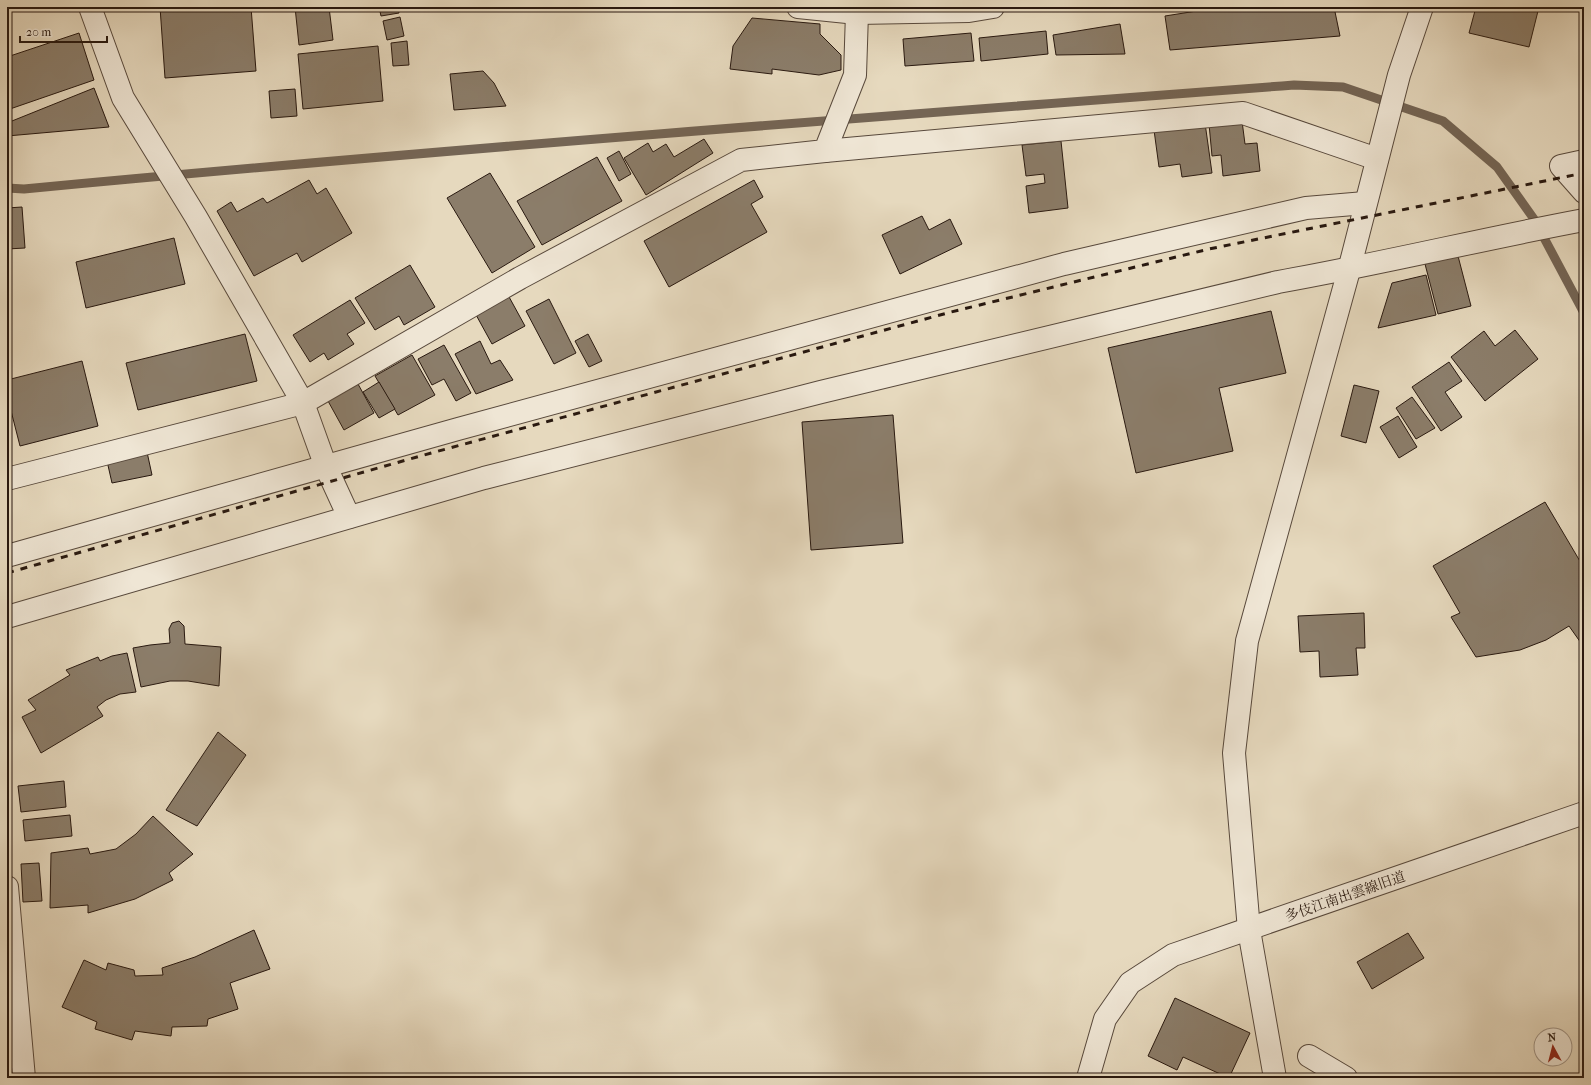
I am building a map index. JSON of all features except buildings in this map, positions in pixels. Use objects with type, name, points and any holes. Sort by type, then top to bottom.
[{"type":"street","points":[[90,7],[124,98],[196,217],[303,403],[326,466],[349,518]]},
{"type":"street","points":[[798,7],[857,13],[993,7]]},
{"type":"street","points":[[1275,1078],[1249,930],[1234,753],[1247,641],[1349,270],[1399,75],[1422,7]]},
{"type":"street","points":[[825,150],[855,75],[857,13]]},
{"type":"street","points":[[7,480],[303,403],[520,278],[741,160],[825,150],[1243,113],[1378,153]]},
{"type":"street","points":[[1584,161],[1562,166],[1584,192]]},
{"type":"street","points":[[7,556],[326,466],[1064,264],[1306,208],[1365,203]]},
{"type":"street","points":[[7,617],[484,478],[821,392],[1278,282],[1349,270],[1487,239],[1580,221]]},
{"type":"street","name":"多伎江南出雲線旧道","points":[[1088,1078],[1105,1019],[1130,983],[1172,954],[1249,930],[1584,813]]},
{"type":"street","points":[[7,887],[24,1078]]},
{"type":"street","points":[[1309,1056],[1346,1078]]},
{"type":"waterway","points":[[7,188],[24,189],[183,174],[817,121],[1294,85],[1343,87],[1443,121],[1497,167],[1534,219],[1584,313]]},
{"type":"railway","points":[[7,573],[424,455],[951,312],[1209,249],[1584,173]]}]
